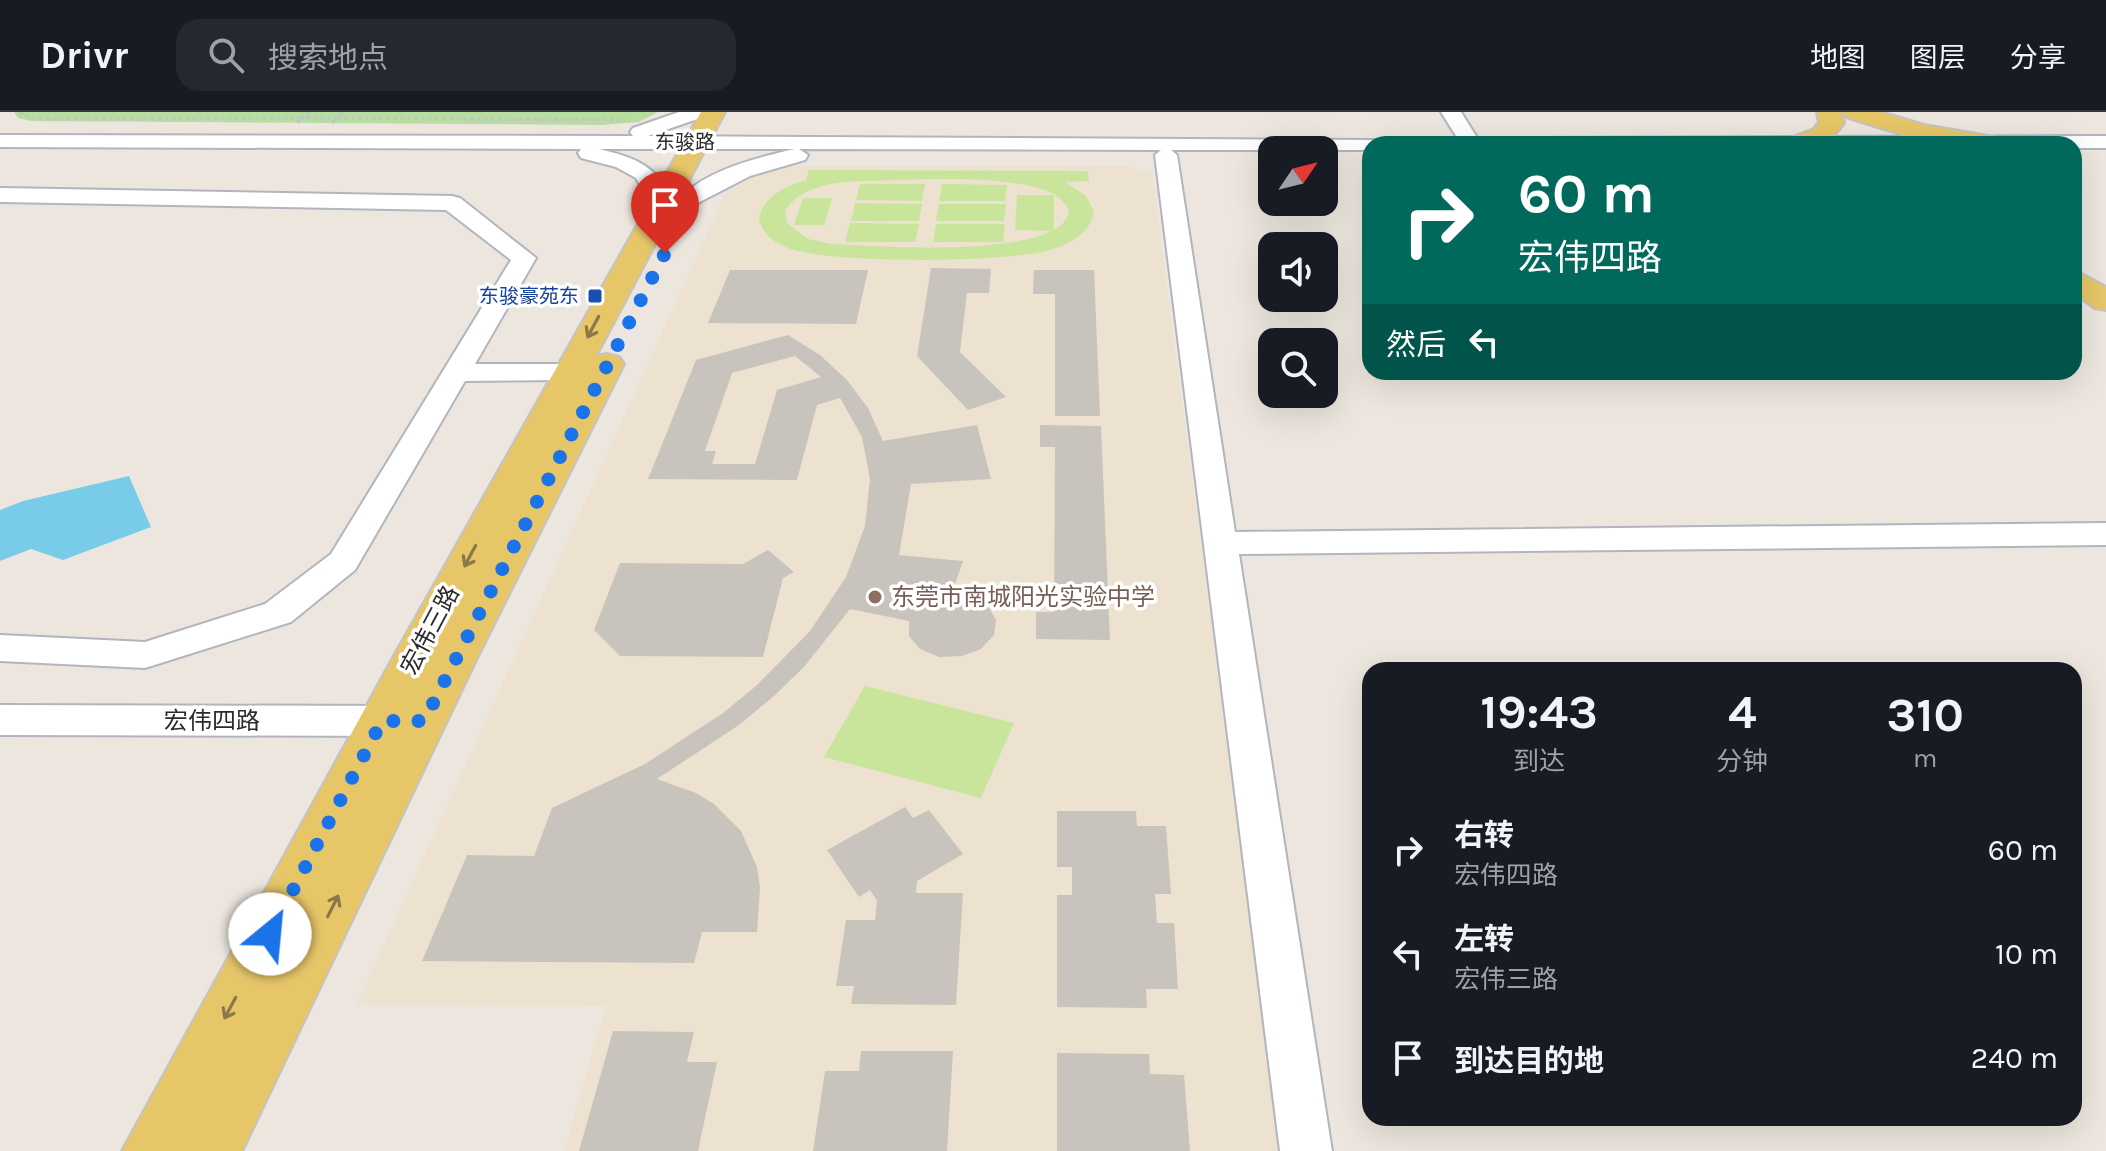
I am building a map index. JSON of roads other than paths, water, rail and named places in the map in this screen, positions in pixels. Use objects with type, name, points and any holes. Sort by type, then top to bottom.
[{"type":"main road","points":[[1814,136],[1829,129],[1831,112],[1874,136]]},
{"type":"main road","points":[[1854,112],[1880,136]]},
{"type":"main road","points":[[1854,112],[1921,132],[1947,136]]},
{"type":"main road","name":"宏伟三路","points":[[154,1151],[397,734],[676,201],[716,131]]},
{"type":"main road","name":"宏伟三路","points":[[209,1151],[397,734],[569,372],[676,201]]},
{"type":"main road","points":[[2082,268],[2106,285]]},
{"type":"main road","points":[[2082,284],[2106,301]]},
{"type":"street","points":[[1451,112],[1466,136]]},
{"type":"street","points":[[583,147],[650,130],[773,132],[818,147]]},
{"type":"street","name":"东骏路","points":[[0,150],[583,147],[716,131],[818,147],[1258,155]]},
{"type":"street","name":"东骏路","points":[[0,141],[315,141],[583,147]]},
{"type":"street","points":[[2082,142],[2106,142]]},
{"type":"street","name":"东骏路","points":[[818,147],[1362,144]]},
{"type":"street","points":[[583,147],[641,171],[658,189],[676,201],[750,167],[818,147]]},
{"type":"street","points":[[1338,155],[1362,154]]},
{"type":"street","points":[[2082,154],[2106,154]]},
{"type":"street","points":[[1166,155],[1223,543],[1306,1151]]},
{"type":"street","points":[[0,195],[452,203],[524,258],[343,562],[278,613],[145,655],[0,648]]},
{"type":"street","points":[[455,373],[569,372]]},
{"type":"street","points":[[1223,543],[2106,534]]},
{"type":"street","name":"宏伟四路","points":[[0,720],[397,734]]},
{"type":"street","name":"宏伟四路","points":[[0,743],[397,734]]},
{"type":"water","points":[[129,476],[151,527],[63,560],[31,549],[0,561],[0,510],[23,501]]},
{"type":"place","name":"东骏豪苑东","points":[[595,296]]},
{"type":"place","name":"东莞市南城阳光实验中学","points":[[875,597]]}]
